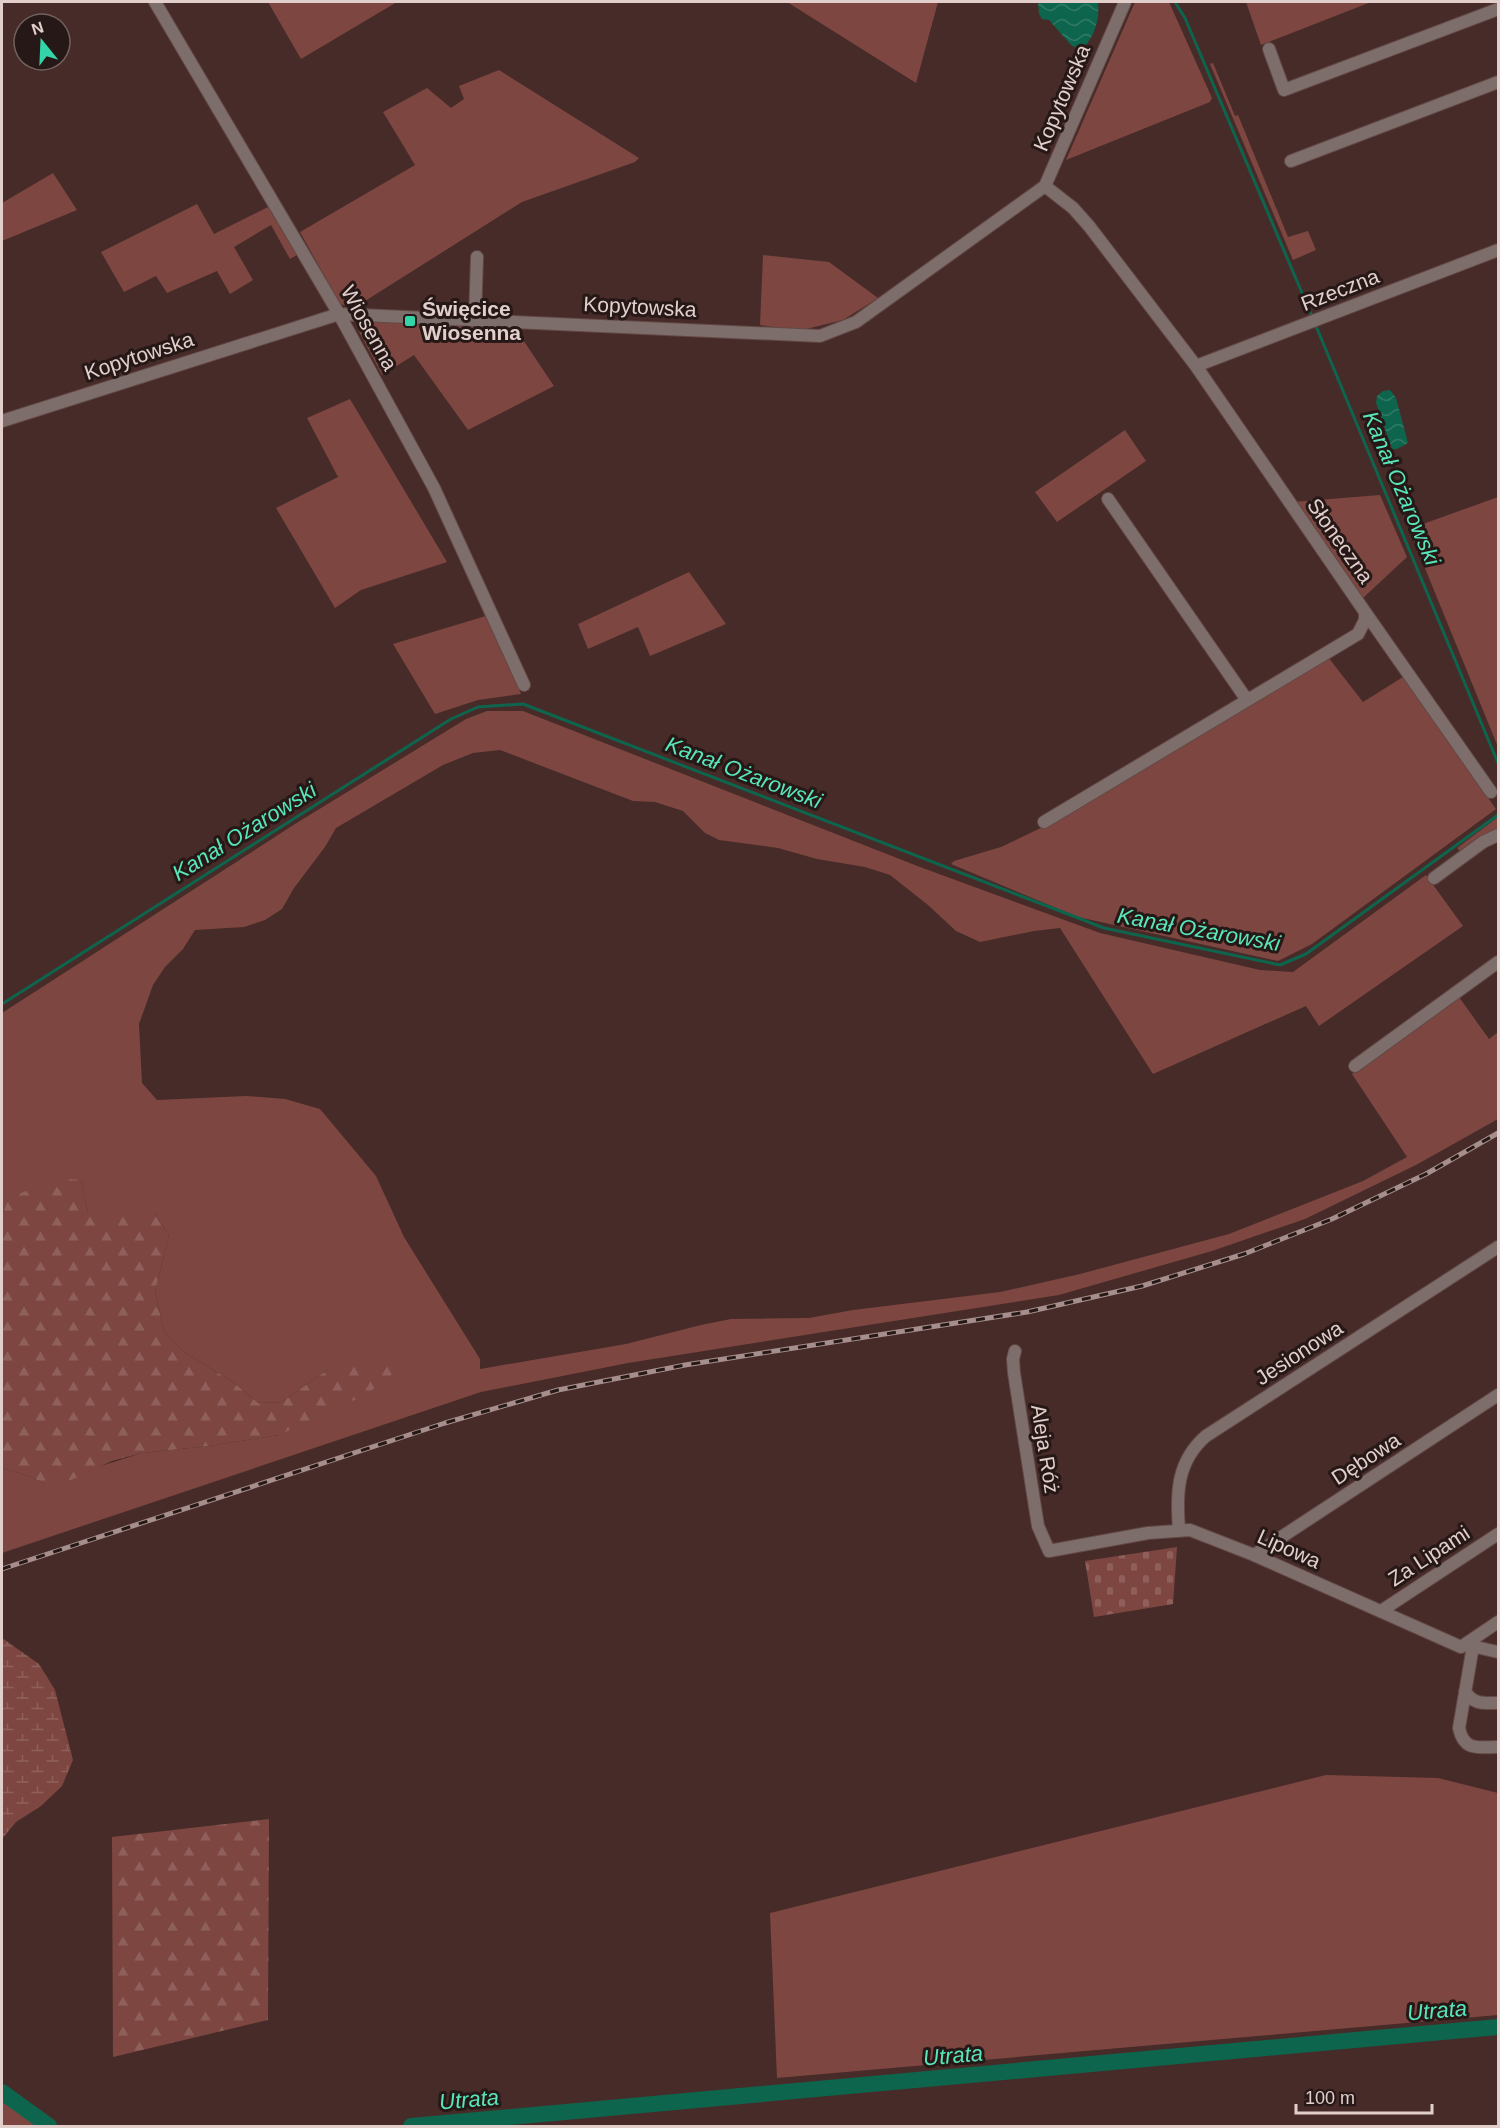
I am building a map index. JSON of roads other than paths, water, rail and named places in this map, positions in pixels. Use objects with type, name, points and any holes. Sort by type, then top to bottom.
[{"type":"street","name":"Wiosenna","points":[[155,2],[339,314],[434,488],[524,686]]},
{"type":"street","name":"Kopytowska","points":[[2,421],[339,314],[820,336],[856,322],[1046,186],[1125,2]]},
{"type":"street","points":[[1269,49],[1284,90],[1498,9]]},
{"type":"street","points":[[1291,161],[1498,82]]},
{"type":"street","name":"Słoneczna","points":[[1044,822],[1358,634],[1365,620],[1365,612],[1196,366],[1089,226],[1046,186]]},
{"type":"street","name":"Rzeczna","points":[[1196,366],[1498,250]]},
{"type":"street","points":[[476,319],[477,257]]},
{"type":"street","points":[[1108,499],[1247,700]]},
{"type":"street","points":[[1365,612],[1491,792]]},
{"type":"street","points":[[1434,878],[1483,842],[1498,835]]},
{"type":"street","points":[[1354,1066],[1498,962]]},
{"type":"street","name":"Jesionowa","points":[[1179,1529],[1177,1507],[1183,1468],[1188,1455],[1206,1436],[1498,1247]]},
{"type":"street","name":"Aleja Róż","points":[[1015,1351],[1014,1373],[1038,1526],[1048,1551]]},
{"type":"street","name":"Dębowa","points":[[1254,1555],[1498,1395]]},
{"type":"street","name":"Lipowa","points":[[1048,1551],[1179,1529],[1190,1530],[1254,1555],[1461,1647],[1469,1645]]},
{"type":"street","name":"Za Lipami","points":[[1381,1611],[1498,1534]]},
{"type":"street","points":[[1498,1622],[1469,1645],[1459,1728],[1464,1742],[1471,1747],[1498,1747]]},
{"type":"street","points":[[1469,1645],[1498,1652]]},
{"type":"street","points":[[1465,1691],[1473,1701],[1478,1703],[1498,1703]]},
{"type":"water","points":[[1040,2],[1098,2],[1095,28],[1081,51],[1071,45],[1049,20],[1042,19],[1039,14],[1038,4]]},
{"type":"water","points":[[1390,390],[1396,398],[1408,443],[1397,449],[1392,449],[1376,403],[1377,396],[1383,391]]},
{"type":"waterway","name":"Kanał Ożarowski","points":[[1175,2],[1185,18],[1311,314]]},
{"type":"waterway","name":"Kanał Ożarowski","points":[[1316,326],[1498,763]]},
{"type":"waterway","name":"Kanał Ożarowski","points":[[2,1004],[451,719],[478,707],[523,704],[1104,928],[1280,965],[1306,954],[1498,815]]},
{"type":"waterway","name":"Utrata","points":[[411,2126],[1498,2027]]},
{"type":"waterway","name":"Utrata","points":[[2,2092],[49,2126]]},
{"type":"railway","points":[[2,1569],[445,1423],[558,1390],[685,1365],[1027,1312],[1142,1286],[1244,1254],[1332,1219],[1426,1174],[1498,1133]]},
{"type":"place","name":"Święcice Wiosenna","points":[[410,321]]}]
